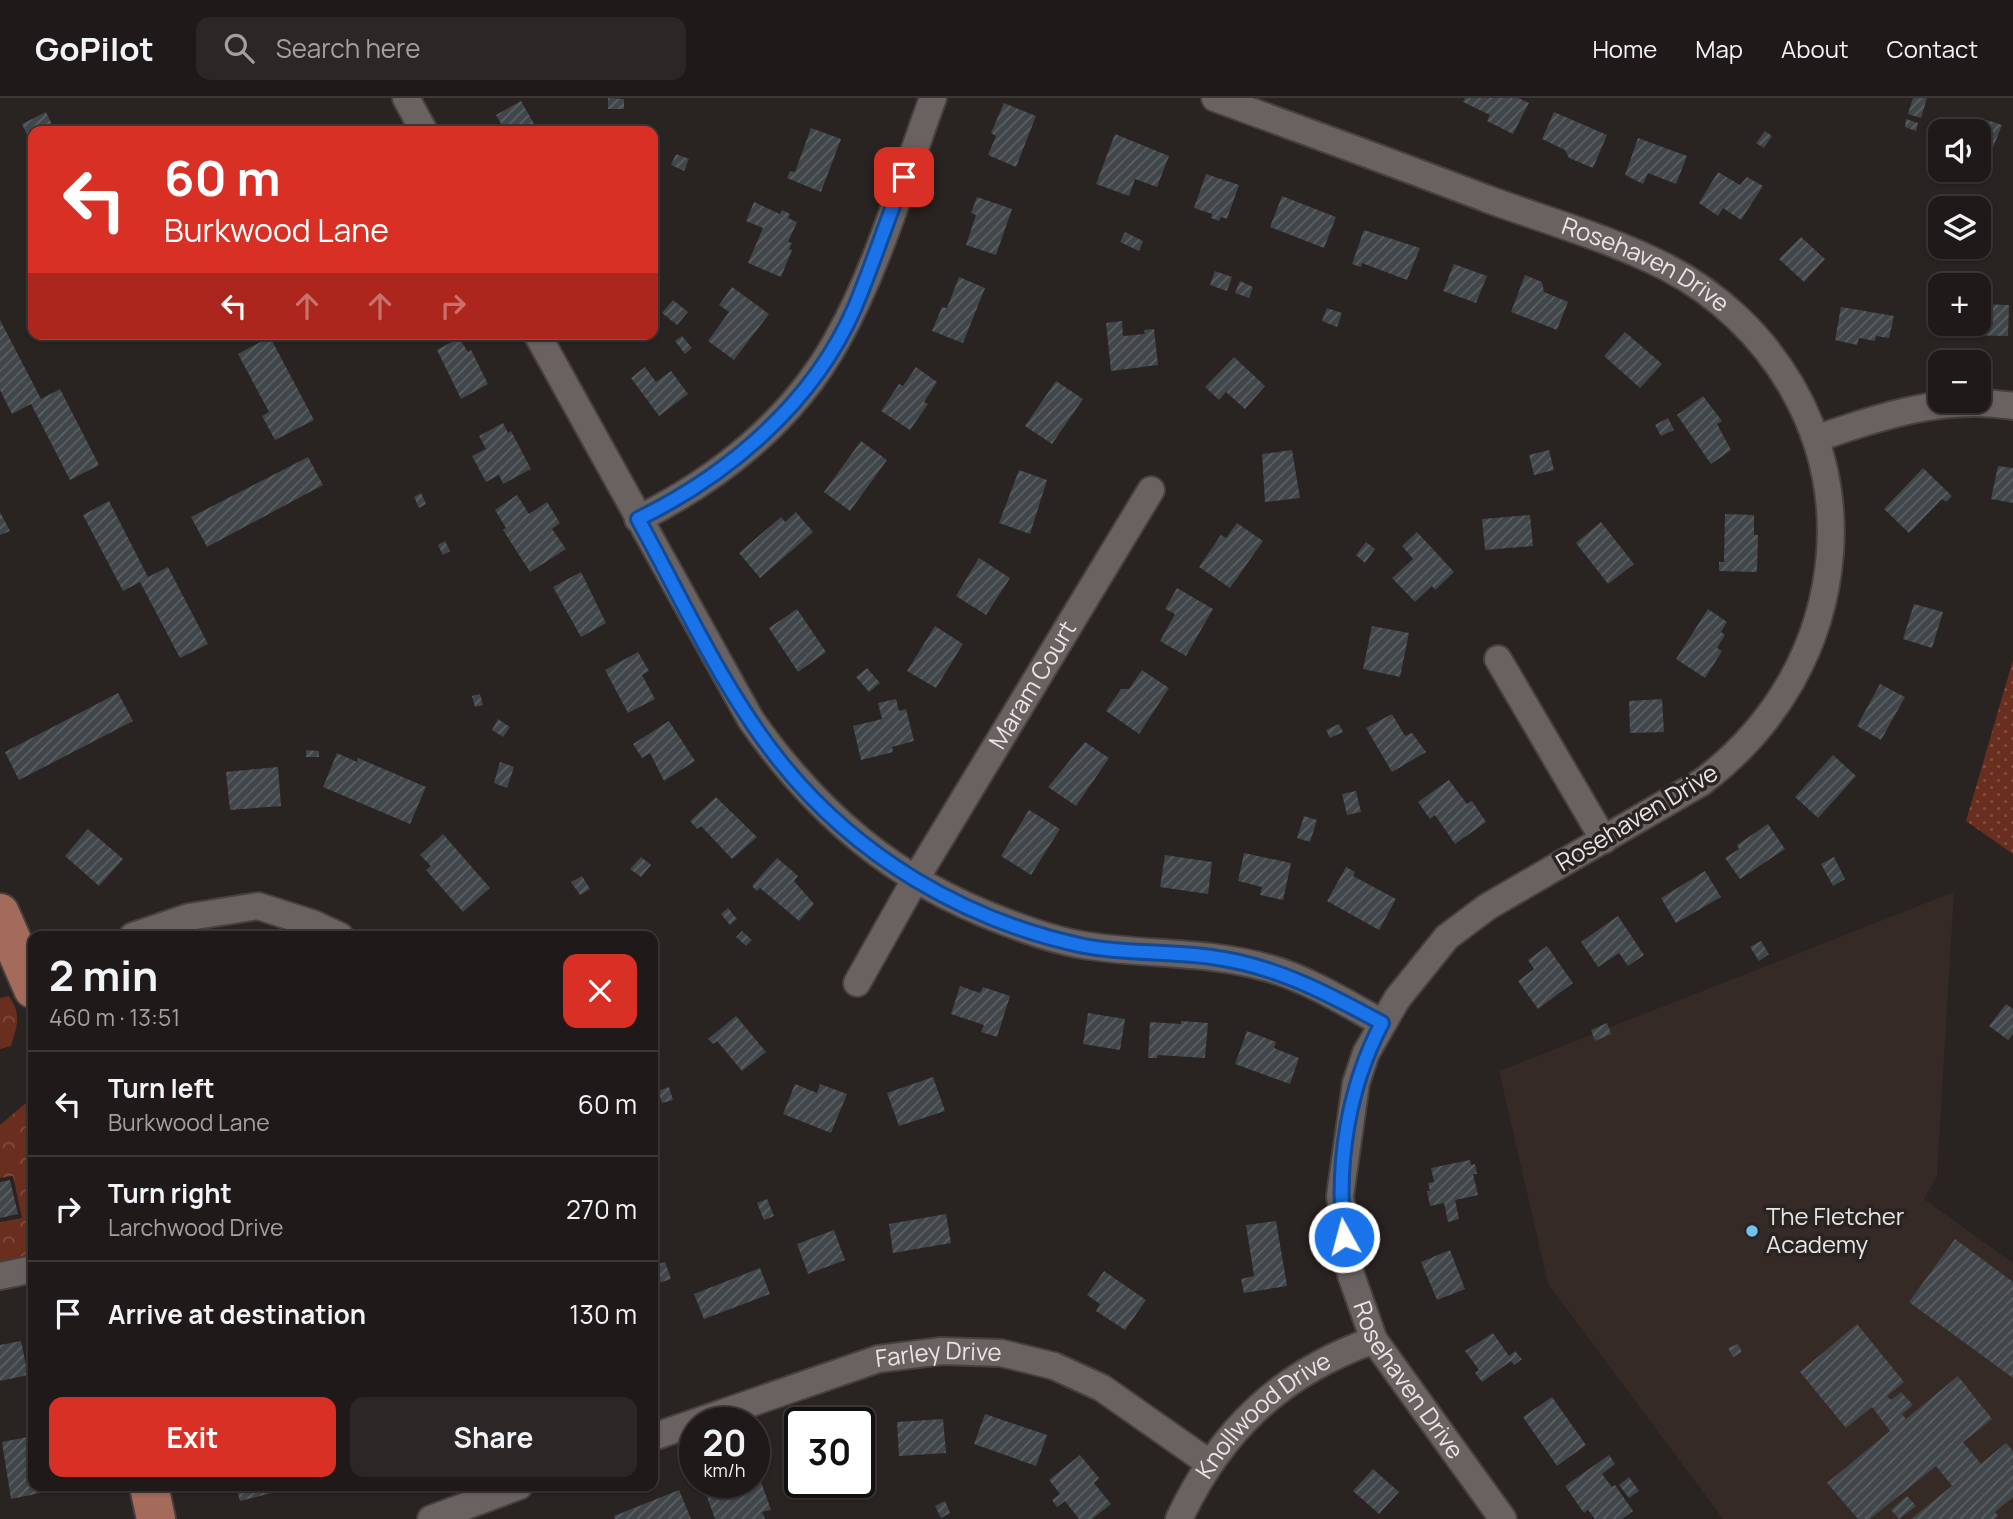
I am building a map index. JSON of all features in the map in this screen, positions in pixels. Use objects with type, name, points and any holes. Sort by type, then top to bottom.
[{"type":"main road","points":[[0,913],[28,971]]},
{"type":"main road","points":[[150,1491],[156,1519]]},
{"type":"street","points":[[407,98],[421,126]]},
{"type":"street","points":[[638,519],[731,461],[765,434],[812,380],[855,308],[933,98]]},
{"type":"street","name":"Rosehaven Drive","points":[[1215,98],[1666,267],[1734,314],[1763,345],[1781,369],[1818,438],[1832,529],[1828,580],[1805,657],[1762,725],[1729,761],[1702,782],[1487,907],[1447,937],[1419,969],[1382,1023],[1356,1083],[1339,1196],[1351,1275],[1374,1340],[1503,1519]]},
{"type":"street","points":[[540,340],[713,656],[751,720],[780,761],[851,835],[915,880],[984,914],[1038,934],[1087,946],[1212,957],[1268,968],[1382,1023]]},
{"type":"street","points":[[1818,438],[1879,416],[1919,407],[1960,403],[2013,406]]},
{"type":"street","name":"Maram Court","points":[[858,983],[915,880],[1150,490]]},
{"type":"street","points":[[1499,659],[1604,840]]},
{"type":"street","points":[[148,931],[189,917],[258,906],[329,931]]},
{"type":"street","points":[[0,1276],[28,1270]]},
{"type":"street","name":"Knollwood Drive","points":[[1179,1519],[1209,1463],[1254,1409],[1288,1382],[1351,1348],[1374,1340]]},
{"type":"street","name":"Farley Drive","points":[[658,1435],[878,1359],[942,1351],[1001,1353],[1054,1366],[1102,1388],[1209,1463]]},
{"type":"street","points":[[431,1519],[506,1491]]},
{"type":"shaded area","name":"The Fletcher Academy","points":[[1954,892],[1937,1176],[1924,1199],[2013,1263],[2013,1519],[1723,1519],[1548,1284],[1499,1071]]},
{"type":"green space","points":[[2013,660],[2013,854],[1966,821]]},
{"type":"green space","points":[[9,996],[16,1009],[16,1026],[11,1046],[0,1049],[0,998]]},
{"type":"green space","points":[[28,1103],[28,1265],[0,1271],[0,1222],[22,1218],[13,1176],[0,1178],[0,1125]]},
{"type":"building","points":[[608,98],[624,99],[624,109],[608,109]]},
{"type":"building","points":[[1465,98],[1518,98],[1529,103],[1513,134],[1487,121],[1490,115],[1463,102]]},
{"type":"building","points":[[1913,98],[1927,98],[1921,118],[1908,114]]},
{"type":"building","points":[[521,101],[535,126],[502,126],[496,115]]},
{"type":"building","points":[[1004,103],[1036,116],[1016,167],[988,155],[996,136],[991,133]]},
{"type":"building","points":[[46,112],[53,126],[28,126],[28,137],[22,124]]},
{"type":"building","points":[[1554,112],[1607,135],[1593,168],[1569,158],[1565,150],[1542,139]]},
{"type":"building","points":[[1906,119],[1918,123],[1916,131],[1905,127]]},
{"type":"building","points":[[1991,121],[2002,125],[1991,150]]},
{"type":"building","points":[[811,128],[841,139],[821,192],[787,178],[790,171],[795,172]]},
{"type":"building","points":[[1765,131],[1772,136],[1764,148],[1756,143]]},
{"type":"building","points":[[1115,134],[1169,156],[1157,187],[1135,179],[1129,196],[1096,184]]},
{"type":"building","points":[[1638,138],[1687,156],[1676,184],[1648,173],[1643,184],[1625,175]]},
{"type":"building","points":[[676,154],[689,159],[684,171],[671,165]]},
{"type":"building","points":[[1718,172],[1740,185],[1747,177],[1763,186],[1741,220],[1723,208],[1718,216],[1699,203]]},
{"type":"building","points":[[1206,174],[1239,185],[1227,219],[1221,217],[1219,221],[1211,218],[1212,214],[1194,208]]},
{"type":"building","points":[[1282,196],[1336,217],[1324,248],[1270,227]]},
{"type":"building","points":[[977,197],[1012,209],[996,255],[966,245],[976,215],[971,213]]},
{"type":"building","points":[[754,202],[780,214],[782,210],[790,214],[788,218],[797,222],[788,242],[792,243],[789,249],[792,250],[781,277],[748,263],[763,228],[746,221]]},
{"type":"building","points":[[1364,230],[1420,248],[1407,280],[1362,263],[1361,267],[1352,264]]},
{"type":"building","points":[[1125,232],[1143,241],[1139,251],[1120,242]]},
{"type":"building","points":[[1801,237],[1825,259],[1804,282],[1779,259]]},
{"type":"building","points":[[1454,264],[1487,276],[1476,303],[1443,291]]},
{"type":"building","points":[[1215,271],[1232,277],[1227,291],[1210,285]]},
{"type":"building","points":[[1525,275],[1542,282],[1544,292],[1568,302],[1557,330],[1511,312]]},
{"type":"building","points":[[959,277],[985,288],[963,343],[932,331],[942,307],[947,308]]},
{"type":"building","points":[[1240,281],[1253,287],[1249,298],[1235,293]]},
{"type":"building","points":[[732,287],[769,314],[734,360],[708,341],[729,312],[719,305]]},
{"type":"building","points":[[673,300],[688,312],[677,325],[662,313]]},
{"type":"building","points":[[1991,304],[2009,305],[2008,336],[1991,336]]},
{"type":"building","points":[[1841,307],[1894,316],[1889,338],[1876,336],[1875,341],[1859,338],[1857,345],[1835,340]]},
{"type":"building","points":[[1327,308],[1342,313],[1337,327],[1322,321]]},
{"type":"building","points":[[0,320],[41,399],[60,389],[99,465],[70,480],[31,404],[12,414],[0,390]]},
{"type":"building","points":[[1122,321],[1123,336],[1145,334],[1144,330],[1154,329],[1158,365],[1111,371],[1106,323]]},
{"type":"building","points":[[1625,332],[1662,364],[1640,388],[1604,356]]},
{"type":"building","points":[[682,336],[692,348],[685,354],[675,341]]},
{"type":"building","points":[[264,340],[272,340],[314,420],[275,440],[262,416],[269,412],[238,354]]},
{"type":"building","points":[[460,340],[468,352],[471,350],[488,384],[461,399],[437,350]]},
{"type":"building","points":[[1234,357],[1265,386],[1245,409],[1226,392],[1219,400],[1205,387]]},
{"type":"building","points":[[645,367],[656,382],[671,371],[688,394],[659,416],[631,378]]},
{"type":"building","points":[[916,367],[937,382],[924,402],[928,404],[910,430],[881,411],[899,384],[903,386]]},
{"type":"building","points":[[1056,381],[1083,399],[1052,444],[1025,426]]},
{"type":"building","points":[[1703,396],[1722,421],[1717,424],[1731,450],[1711,464],[1677,415]]},
{"type":"building","points":[[1668,418],[1674,430],[1661,436],[1655,425]]},
{"type":"building","points":[[503,423],[508,433],[511,431],[531,469],[503,484],[499,475],[486,482],[472,456],[486,449],[479,436]]},
{"type":"building","points":[[861,441],[887,460],[850,511],[824,492]]},
{"type":"building","points":[[1292,450],[1300,498],[1265,502],[1262,454]]},
{"type":"building","points":[[1549,450],[1554,470],[1534,475],[1529,455]]},
{"type":"building","points":[[308,457],[323,485],[207,547],[191,517]]},
{"type":"building","points":[[1998,466],[2013,468],[2013,503],[1991,499]]},
{"type":"building","points":[[1923,468],[1952,496],[1946,502],[1942,499],[1909,533],[1884,509]]},
{"type":"building","points":[[1019,470],[1047,480],[1030,534],[999,523]]},
{"type":"building","points":[[421,493],[426,504],[419,508],[414,497]]},
{"type":"building","points":[[517,495],[529,514],[547,502],[560,523],[552,529],[566,549],[530,572],[503,530],[506,528],[495,510]]},
{"type":"building","points":[[109,501],[148,577],[168,567],[208,644],[180,658],[140,582],[123,591],[83,515]]},
{"type":"building","points":[[0,512],[10,531],[0,535]]},
{"type":"building","points":[[796,512],[813,532],[760,578],[739,553],[781,517],[785,522]]},
{"type":"building","points":[[1725,514],[1754,515],[1754,535],[1758,535],[1757,572],[1719,571],[1719,562],[1724,562]]},
{"type":"building","points":[[1530,515],[1533,546],[1485,550],[1482,519]]},
{"type":"building","points":[[1601,522],[1634,564],[1608,584],[1576,543]]},
{"type":"building","points":[[1237,523],[1263,541],[1230,588],[1199,567],[1221,535],[1226,538]]},
{"type":"building","points":[[1417,532],[1454,572],[1435,590],[1432,586],[1415,602],[1392,578],[1413,559],[1402,546]]},
{"type":"building","points":[[445,541],[450,551],[443,555],[438,545]]},
{"type":"building","points":[[1366,542],[1375,549],[1365,563],[1356,555]]},
{"type":"building","points":[[979,558],[1010,578],[986,615],[956,596]]},
{"type":"building","points":[[581,572],[606,623],[581,637],[553,587]]},
{"type":"building","points":[[1177,588],[1213,609],[1186,656],[1160,641],[1175,614],[1165,609]]},
{"type":"building","points":[[1914,604],[1943,612],[1932,648],[1903,639]]},
{"type":"building","points":[[797,609],[826,652],[798,672],[769,628]]},
{"type":"building","points":[[1708,609],[1727,622],[1721,632],[1725,635],[1717,648],[1722,651],[1705,678],[1676,659]]},
{"type":"building","points":[[935,626],[963,644],[936,688],[907,671]]},
{"type":"building","points":[[1372,626],[1409,633],[1400,677],[1363,669]]},
{"type":"building","points":[[638,652],[649,671],[642,675],[655,699],[628,713],[605,670]]},
{"type":"building","points":[[867,668],[880,683],[869,692],[856,677]]},
{"type":"building","points":[[1142,670],[1169,688],[1139,734],[1106,711],[1121,689],[1129,689]]},
{"type":"building","points":[[1880,684],[1905,697],[1881,740],[1857,726]]},
{"type":"building","points":[[118,693],[133,721],[19,780],[5,752]]},
{"type":"building","points":[[480,694],[483,705],[475,707],[472,696]]},
{"type":"building","points":[[896,699],[899,711],[906,709],[914,741],[892,747],[893,752],[861,760],[853,726],[882,719],[878,703]]},
{"type":"building","points":[[1662,699],[1664,732],[1630,733],[1629,701]]},
{"type":"building","points":[[1392,714],[1405,736],[1412,733],[1426,752],[1392,772],[1366,728]]},
{"type":"building","points":[[498,719],[510,727],[503,737],[492,730]]},
{"type":"building","points":[[669,721],[695,761],[664,781],[650,753],[642,758],[633,744]]},
{"type":"building","points":[[1339,724],[1343,732],[1330,738],[1326,730]]},
{"type":"building","points":[[1085,742],[1109,758],[1076,806],[1048,787]]},
{"type":"building","points":[[306,750],[319,751],[319,757],[306,757]]},
{"type":"building","points":[[337,753],[357,762],[358,758],[426,787],[410,824],[323,787]]},
{"type":"building","points":[[1833,755],[1856,776],[1818,818],[1795,797]]},
{"type":"building","points":[[500,762],[514,767],[507,788],[494,783]]},
{"type":"building","points":[[278,767],[281,806],[230,810],[226,772]]},
{"type":"building","points":[[1449,780],[1467,804],[1472,801],[1486,822],[1455,844],[1435,815],[1430,819],[1418,802]]},
{"type":"building","points":[[1356,791],[1361,812],[1347,815],[1342,794]]},
{"type":"building","points":[[716,797],[757,837],[732,859],[701,826],[697,829],[690,821]]},
{"type":"building","points":[[1029,810],[1060,829],[1031,875],[1001,856]]},
{"type":"building","points":[[1304,816],[1317,820],[1310,842],[1297,838]]},
{"type":"building","points":[[1768,824],[1785,849],[1740,879],[1725,858],[1739,849],[1737,845]]},
{"type":"building","points":[[88,829],[123,859],[99,886],[65,856]]},
{"type":"building","points":[[443,834],[490,888],[463,912],[426,870],[431,866],[420,855]]},
{"type":"building","points":[[1244,853],[1291,863],[1283,900],[1260,895],[1262,887],[1238,881]]},
{"type":"building","points":[[1165,855],[1212,862],[1208,894],[1160,887]]},
{"type":"building","points":[[641,857],[651,865],[641,877],[630,869]]},
{"type":"building","points":[[1834,857],[1845,879],[1833,886],[1821,864]]},
{"type":"building","points":[[777,858],[798,876],[794,881],[814,904],[799,921],[760,888],[757,891],[752,886]]},
{"type":"building","points":[[1346,867],[1355,872],[1353,876],[1396,899],[1379,930],[1327,901]]},
{"type":"building","points":[[1705,871],[1721,897],[1676,923],[1661,898]]},
{"type":"building","points":[[582,876],[590,889],[580,895],[571,882]]},
{"type":"building","points":[[728,908],[737,919],[730,925],[721,914]]},
{"type":"building","points":[[1618,916],[1644,955],[1628,966],[1619,953],[1598,967],[1581,942]]},
{"type":"building","points":[[742,931],[752,940],[746,946],[736,937]]},
{"type":"building","points":[[1761,941],[1769,954],[1759,961],[1750,947]]},
{"type":"building","points":[[1547,946],[1573,983],[1538,1009],[1518,981],[1534,969],[1528,960]]},
{"type":"building","points":[[960,986],[980,993],[983,987],[1010,996],[997,1037],[981,1032],[984,1025],[951,1014]]},
{"type":"building","points":[[2006,1004],[2013,1009],[2013,1034],[2008,1040],[1989,1026]]},
{"type":"building","points":[[1088,1013],[1125,1019],[1120,1050],[1083,1044]]},
{"type":"building","points":[[736,1016],[766,1052],[742,1071],[717,1041],[713,1044],[708,1039]]},
{"type":"building","points":[[1181,1021],[1208,1023],[1205,1058],[1158,1055],[1157,1058],[1148,1058],[1150,1022],[1181,1024]]},
{"type":"building","points":[[1607,1023],[1611,1034],[1595,1041],[1591,1030]]},
{"type":"building","points":[[1247,1031],[1276,1042],[1274,1048],[1299,1058],[1290,1084],[1235,1064]]},
{"type":"building","points":[[933,1077],[945,1111],[899,1126],[887,1093]]},
{"type":"building","points":[[795,1084],[817,1093],[820,1084],[847,1094],[831,1133],[783,1114]]},
{"type":"building","points":[[669,1087],[673,1100],[662,1103],[658,1091]]},
{"type":"building","points":[[1470,1160],[1471,1165],[1475,1164],[1477,1174],[1473,1174],[1478,1195],[1455,1200],[1459,1219],[1448,1222],[1444,1203],[1430,1206],[1427,1191],[1430,1191],[1428,1183],[1434,1182],[1431,1168]]},
{"type":"building","points":[[10,1180],[18,1214],[0,1218],[0,1182]]},
{"type":"building","points":[[767,1199],[774,1216],[764,1220],[757,1203]]},
{"type":"building","points":[[946,1214],[951,1243],[893,1253],[889,1224]]},
{"type":"building","points":[[1276,1221],[1287,1286],[1244,1293],[1241,1279],[1254,1276],[1246,1225]]},
{"type":"building","points":[[834,1230],[845,1260],[808,1274],[797,1244]]},
{"type":"building","points":[[1955,1239],[2013,1282],[2013,1378],[1909,1302]]},
{"type":"building","points":[[1450,1250],[1465,1289],[1437,1300],[1421,1262]]},
{"type":"building","points":[[665,1262],[671,1279],[658,1283],[658,1264]]},
{"type":"building","points":[[760,1268],[770,1294],[704,1319],[694,1294]]},
{"type":"building","points":[[1104,1271],[1146,1300],[1125,1330],[1096,1311],[1100,1304],[1087,1295]]},
{"type":"building","points":[[1857,1324],[1904,1382],[1887,1396],[1891,1400],[1901,1392],[1913,1405],[1902,1414],[1906,1419],[1958,1376],[1992,1419],[1963,1442],[1981,1464],[2006,1443],[2013,1451],[2013,1497],[1995,1512],[1998,1516],[1994,1519],[1911,1519],[1952,1486],[1936,1466],[1870,1519],[1858,1519],[1827,1483],[1890,1431],[1872,1407],[1846,1428],[1800,1372]]},
{"type":"building","points":[[1493,1333],[1509,1356],[1515,1351],[1522,1359],[1514,1365],[1511,1361],[1482,1382],[1475,1373],[1479,1370],[1465,1351]]},
{"type":"building","points":[[21,1341],[28,1375],[0,1381],[0,1345]]},
{"type":"building","points":[[1738,1344],[1742,1352],[1733,1357],[1728,1348]]},
{"type":"building","points":[[1552,1397],[1586,1445],[1557,1466],[1523,1417]]},
{"type":"building","points":[[985,1414],[1047,1435],[1036,1466],[974,1444]]},
{"type":"building","points":[[943,1419],[946,1453],[899,1456],[897,1422]]},
{"type":"building","points":[[28,1437],[28,1491],[50,1491],[11,1499],[2,1442]]},
{"type":"building","points":[[1080,1455],[1099,1478],[1094,1483],[1111,1504],[1092,1519],[1079,1519],[1065,1501],[1057,1507],[1052,1500],[1060,1494],[1049,1480]]},
{"type":"building","points":[[1609,1455],[1615,1464],[1602,1474],[1612,1487],[1615,1485],[1633,1511],[1622,1519],[1595,1519],[1588,1510],[1584,1513],[1565,1486]]},
{"type":"building","points":[[1373,1469],[1399,1492],[1379,1514],[1353,1491]]},
{"type":"building","points":[[1629,1477],[1639,1491],[1629,1498],[1619,1485]]},
{"type":"building","points":[[679,1490],[679,1498],[682,1498],[691,1519],[615,1519],[614,1516]]},
{"type":"building","points":[[237,1491],[276,1492],[240,1501]]},
{"type":"building","points":[[1907,1496],[1916,1506],[1899,1519],[1891,1510]]},
{"type":"building","points":[[707,1498],[767,1498],[771,1510],[762,1512],[765,1519],[715,1519]]},
{"type":"building","points":[[945,1501],[950,1513],[941,1518],[935,1506]]},
{"type":"place","name":"The Fletcher Academy","points":[[1752,1231]]},
{"type":"route","points":[[904,177],[855,308],[836,343],[792,406],[765,434],[731,461],[660,508],[638,519],[713,656],[751,720],[780,761],[851,835],[890,865],[943,895],[1038,934],[1087,946],[1212,957],[1268,968],[1295,978],[1382,1023],[1366,1053],[1349,1117],[1339,1196],[1344,1237]]}]
